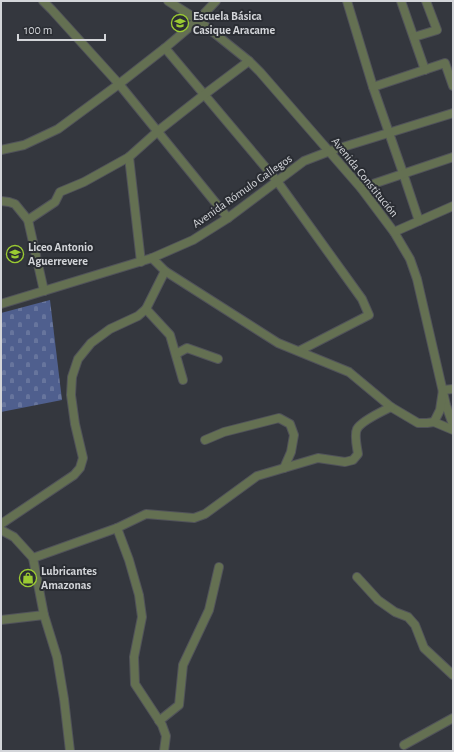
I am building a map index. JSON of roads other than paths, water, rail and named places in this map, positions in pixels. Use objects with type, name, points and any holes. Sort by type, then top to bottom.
[{"type":"street","points":[[42,1],[52,10],[119,84],[228,218]]},
{"type":"street","name":"Avenida Constitución","points":[[168,1],[198,20],[249,61],[260,72],[361,188],[394,232],[410,259],[417,279],[446,405],[453,424]]},
{"type":"street","points":[[1,150],[24,145],[58,129],[165,48],[198,20],[216,1]]},
{"type":"street","points":[[347,1],[373,87],[419,221]]},
{"type":"street","points":[[402,1],[425,70]]},
{"type":"street","points":[[414,37],[437,30],[426,1]]},
{"type":"street","points":[[165,48],[277,181],[362,299],[369,314],[299,351]]},
{"type":"street","points":[[28,220],[55,202],[60,192],[84,182],[129,157],[158,131],[249,61]]},
{"type":"street","points":[[373,87],[445,64],[453,86]]},
{"type":"street","name":"Avenida Rómulo Gallegos","points":[[1,304],[152,258],[193,240],[228,218],[304,162],[330,151],[453,113]]},
{"type":"street","points":[[129,157],[141,262]]},
{"type":"street","points":[[361,188],[453,157]]},
{"type":"street","points":[[1,201],[15,204],[28,220],[44,291]]},
{"type":"street","points":[[394,232],[453,206]]},
{"type":"street","points":[[152,258],[166,271],[278,343],[349,372],[392,407],[418,423],[434,422],[453,430]]},
{"type":"street","points":[[1,524],[74,475],[80,468],[83,458],[75,424],[71,395],[72,377],[78,359],[91,343],[110,328],[138,316],[146,308],[166,271]]},
{"type":"street","points":[[146,308],[170,335],[183,380]]},
{"type":"street","points":[[176,354],[187,348],[218,359]]},
{"type":"street","points":[[434,422],[440,410],[443,390],[453,389]]},
{"type":"street","points":[[33,558],[117,528],[146,514],[194,518],[200,516],[205,514],[257,476],[318,458],[345,462],[353,460],[358,454],[356,440],[357,430],[362,423],[392,407]]},
{"type":"street","points":[[205,440],[224,432],[279,418],[290,424],[294,435],[291,452],[284,468]]},
{"type":"street","points":[[117,528],[129,560],[139,595],[142,617],[134,657],[135,684],[162,725],[166,736],[164,751]]},
{"type":"street","points":[[1,530],[14,537],[33,558],[44,615],[57,657],[70,751]]},
{"type":"street","points":[[159,721],[179,706],[183,664],[209,610],[219,567]]},
{"type":"street","points":[[357,577],[378,600],[395,612],[408,617],[415,625],[424,648],[453,675]]},
{"type":"street","points":[[1,620],[44,615]]},
{"type":"street","points":[[404,745],[453,718]]},
{"type":"place","name":"Escuela Básica Casique Aracame","points":[[180,23]]},
{"type":"place","name":"Liceo Antonio Aguerrevere","points":[[15,254]]},
{"type":"place","name":"Lubricantes Amazonas","points":[[28,578]]}]
